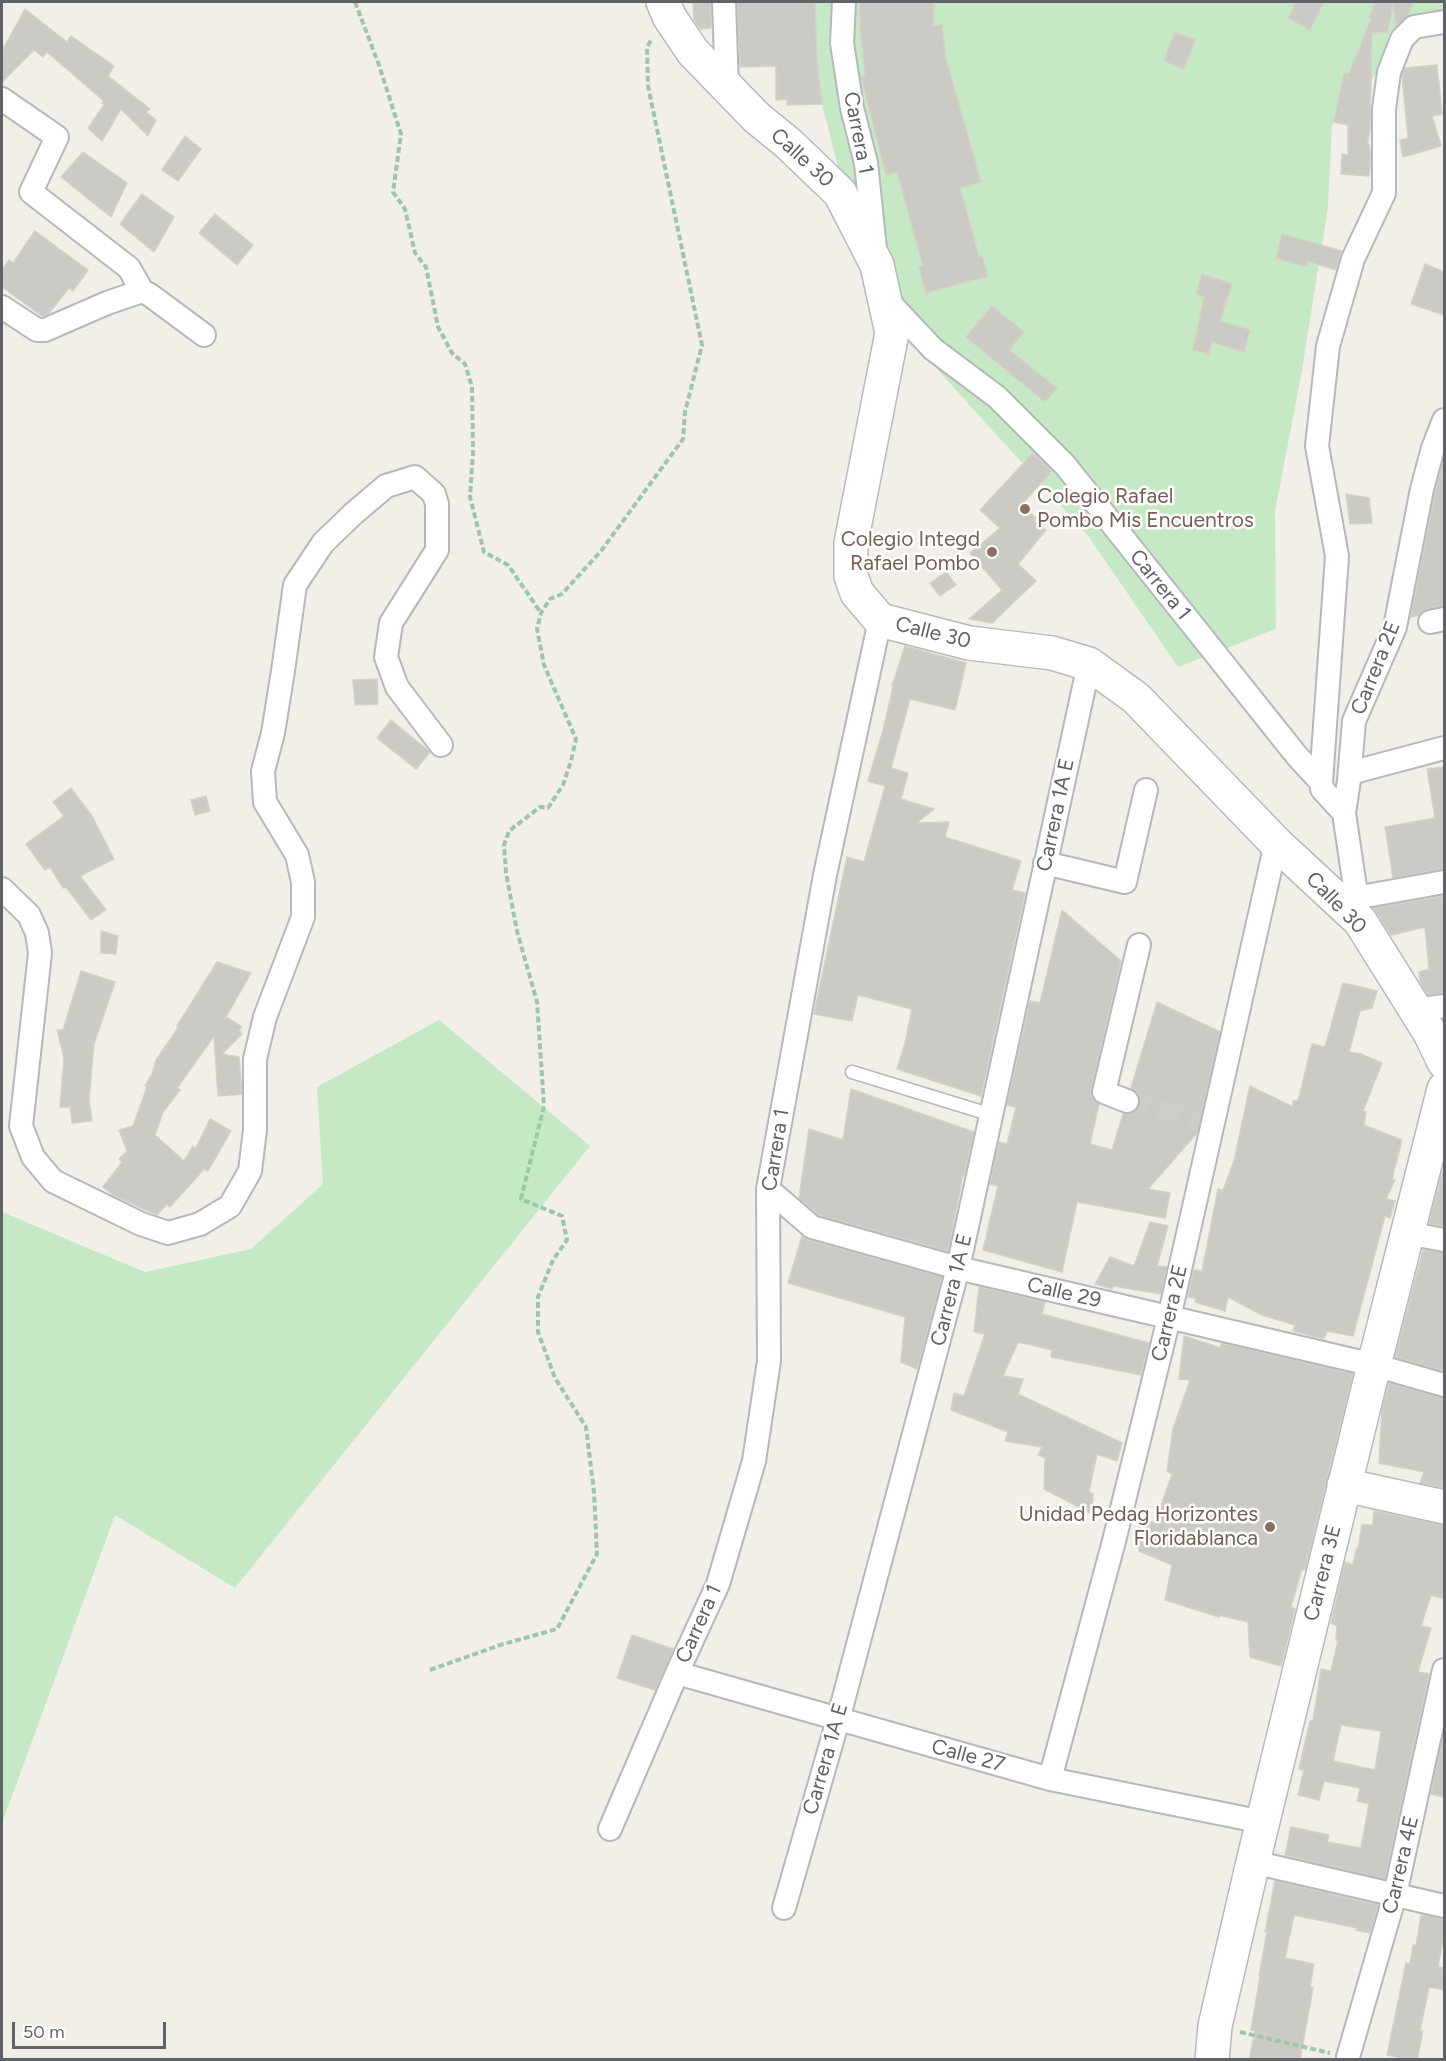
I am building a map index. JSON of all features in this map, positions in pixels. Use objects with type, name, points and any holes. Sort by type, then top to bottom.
[{"type":"street","points":[[724,2],[727,88]]},
{"type":"street","name":"Carrera 1","points":[[844,2],[842,43],[852,108],[866,163],[880,280],[933,348],[997,397],[1065,465],[1344,813]]},
{"type":"street","name":"Calle 30","points":[[666,10],[693,52],[727,88],[840,193],[880,280],[892,333],[850,543],[851,576],[857,593],[880,620],[969,643],[1052,653],[1089,664],[1136,698],[1276,843],[1357,909],[1430,1008],[1430,1033],[1444,1062]]},
{"type":"street","points":[[1444,22],[1414,27],[1402,39],[1389,72],[1384,109],[1384,193],[1353,259],[1328,346],[1317,446],[1337,556],[1322,785],[1334,791],[1342,789],[1350,776],[1444,748]]},
{"type":"street","points":[[2,99],[57,137],[31,192],[129,268],[142,291],[204,335]]},
{"type":"street","points":[[2,307],[37,330],[45,330],[107,303],[142,291]]},
{"type":"street","name":"Carrera 2E","points":[[1357,909],[1344,813],[1350,776],[1354,721],[1395,627],[1422,489],[1432,448],[1444,420]]},
{"type":"street","points":[[2,889],[28,915],[37,933],[40,953],[21,1126],[33,1157],[53,1181],[141,1224],[168,1233],[200,1224],[230,1206],[250,1171],[255,1130],[255,1059],[265,1017],[303,917],[303,882],[297,855],[265,802],[262,771],[278,702],[295,585],[323,543],[353,514],[386,486],[415,477],[434,494],[437,504],[437,550],[391,623],[386,657],[397,687],[441,745]]},
{"type":"street","name":"Carrera 1","points":[[610,1829],[718,1584],[754,1461],[769,1361],[768,1189],[825,875],[880,620]]},
{"type":"street","name":"Carrera 1A E","points":[[784,1908],[838,1720],[958,1268],[1089,664]]},
{"type":"street","points":[[1046,863],[1125,882],[1146,790]]},
{"type":"street","name":"Carrera 2E","points":[[1050,1779],[1114,1541],[1169,1318],[1206,1123],[1276,843]]},
{"type":"street","points":[[1357,909],[1444,882]]},
{"type":"street","points":[[1127,1101],[1104,1092],[1139,945]]},
{"type":"street","name":"Carrera 3E","points":[[1212,2060],[1215,2026],[1253,1862],[1344,1485],[1444,1094]]},
{"type":"street","name":"Calle 29","points":[[768,1189],[812,1227],[958,1268],[1374,1365],[1444,1384]]},
{"type":"street","points":[[1407,1233],[1444,1240]]},
{"type":"street","points":[[1344,1485],[1444,1507]]},
{"type":"street","name":"Carrera 4E","points":[[1348,2057],[1395,1895],[1444,1670]]},
{"type":"street","name":"Calle 27","points":[[677,1673],[1050,1779],[1263,1822]]},
{"type":"street","points":[[1253,1862],[1444,1906]]},
{"type":"lane","points":[[852,1072],[992,1115]]},
{"type":"path","points":[[355,2],[401,134],[393,192],[405,209],[415,253],[426,267],[438,327],[452,353],[465,364],[472,387],[473,453],[470,497],[484,552],[508,565],[541,613]]},
{"type":"path","points":[[430,1670],[500,1645],[557,1629],[597,1554],[594,1492],[586,1427],[555,1377],[538,1332],[538,1297],[554,1260],[567,1240],[562,1216],[521,1199],[544,1106],[537,1002],[517,931],[506,873],[504,845],[509,831],[540,807],[548,808],[562,785],[576,739],[544,665],[537,630],[541,613],[550,599],[561,594],[601,551],[683,439],[685,412],[702,345],[648,86],[646,47],[666,10]]},
{"type":"path","points":[[1215,2026],[1348,2057]]},
{"type":"green space","points":[[815,2],[1444,2],[1444,22],[1414,27],[1332,125],[1328,207],[1301,376],[1275,511],[1276,629],[1178,667],[1089,537],[919,349],[845,194],[822,104],[817,60]]},
{"type":"green space","points":[[439,1020],[590,1146],[235,1588],[115,1515],[2,1823],[2,1212],[145,1272],[251,1249],[323,1184],[317,1087]]},
{"type":"building","points":[[693,2],[711,2],[711,28],[700,29],[694,20]]},
{"type":"building","points":[[737,2],[815,2],[817,60],[822,104],[787,105],[787,99],[776,100],[776,66],[740,67]]},
{"type":"building","points":[[860,2],[934,2],[933,26],[942,25],[946,59],[981,182],[960,188],[979,257],[982,256],[988,276],[926,293],[919,267],[923,266],[897,172],[886,175],[861,76],[865,76]]},
{"type":"building","points":[[1296,2],[1324,2],[1310,30],[1288,18]]},
{"type":"building","points":[[1375,2],[1413,2],[1408,16],[1396,26],[1393,3],[1388,32],[1372,33],[1370,130],[1367,145],[1369,144],[1371,156],[1369,176],[1341,174],[1342,154],[1348,155],[1348,125],[1334,122],[1344,73],[1349,74],[1371,19],[1369,18]]},
{"type":"building","points":[[25,9],[67,42],[71,36],[114,66],[108,76],[150,109],[146,112],[156,120],[148,136],[121,109],[102,141],[88,128],[104,105],[102,103],[104,101],[47,52],[43,57],[34,50],[2,82],[2,51]]},
{"type":"building","points":[[1175,32],[1195,40],[1184,69],[1164,61]]},
{"type":"building","points":[[1437,65],[1442,114],[1432,116],[1441,146],[1403,157],[1400,140],[1408,138],[1402,75],[1405,68]]},
{"type":"building","points":[[185,136],[201,149],[178,181],[162,170]]},
{"type":"building","points":[[83,152],[127,183],[111,217],[61,177]]},
{"type":"building","points":[[142,194],[174,217],[154,252],[120,224]]},
{"type":"building","points":[[215,214],[253,245],[237,265],[199,233]]},
{"type":"building","points":[[35,231],[88,270],[73,291],[69,288],[49,313],[42,316],[2,287],[2,270],[9,260],[13,263]]},
{"type":"building","points":[[1282,234],[1342,251],[1336,270],[1308,261],[1307,267],[1276,258]]},
{"type":"building","points":[[1425,264],[1444,272],[1444,315],[1411,304]]},
{"type":"building","points":[[1202,274],[1232,284],[1220,321],[1250,330],[1244,352],[1212,342],[1209,354],[1193,350],[1204,297],[1196,294]]},
{"type":"building","points":[[992,306],[1024,332],[1009,350],[1057,388],[1045,402],[966,337]]},
{"type":"building","points":[[1033,453],[1052,471],[1021,505],[1046,530],[1018,564],[1036,581],[992,623],[969,619],[1002,590],[970,553],[1000,528],[980,510]]},
{"type":"building","points":[[1444,457],[1444,606],[1427,609],[1411,617],[1435,492]]},
{"type":"building","points":[[1346,494],[1369,498],[1372,523],[1350,524]]},
{"type":"building","points":[[946,572],[956,585],[940,596],[930,583]]},
{"type":"building","points":[[905,646],[966,663],[955,710],[910,699],[891,768],[908,773],[901,799],[934,809],[917,823],[949,822],[945,837],[1021,861],[1012,890],[1025,893],[981,1096],[897,1069],[912,1009],[858,995],[852,1021],[814,1014],[847,857],[864,862],[885,786],[868,781],[883,730],[892,686]]},
{"type":"building","points":[[377,679],[378,704],[355,705],[353,680]]},
{"type":"building","points":[[391,720],[430,752],[416,769],[377,738]]},
{"type":"building","points":[[1444,767],[1444,869],[1393,878],[1385,827],[1435,818],[1427,769]]},
{"type":"building","points":[[71,788],[92,816],[114,859],[80,876],[106,910],[91,920],[66,887],[63,888],[50,867],[45,870],[26,844],[64,816],[53,802]]},
{"type":"building","points":[[206,796],[210,811],[195,815],[191,800]]},
{"type":"building","points":[[1444,896],[1444,993],[1428,995],[1420,981],[1419,972],[1429,969],[1425,927],[1391,935],[1374,908]]},
{"type":"building","points":[[1062,910],[1121,961],[1091,1089],[1091,1096],[1099,1104],[1090,1144],[1112,1150],[1123,1114],[1135,1112],[1139,1106],[1138,1093],[1131,1088],[1157,1002],[1220,1032],[1197,1133],[1148,1189],[1170,1193],[1165,1218],[1077,1202],[1062,1272],[983,1250],[998,1186],[990,1184],[999,1142],[1007,1144],[1016,1107],[1007,1105],[1030,1001],[1040,1003]]},
{"type":"building","points":[[101,931],[118,936],[116,954],[101,953]]},
{"type":"building","points":[[217,962],[251,973],[226,1017],[242,1027],[239,1030],[242,1034],[222,1054],[239,1057],[242,1094],[218,1096],[214,1036],[177,1088],[180,1090],[163,1112],[155,1135],[184,1161],[193,1146],[196,1148],[210,1119],[231,1131],[208,1171],[204,1169],[170,1207],[167,1204],[157,1215],[113,1195],[103,1187],[122,1162],[119,1159],[127,1151],[119,1130],[133,1126],[147,1087],[145,1086],[156,1060]]},
{"type":"building","points":[[81,971],[115,982],[94,1044],[89,1099],[92,1121],[72,1123],[70,1107],[60,1107],[64,1057],[57,1030],[63,1030]]},
{"type":"building","points":[[1343,983],[1377,991],[1372,1008],[1360,1011],[1349,1052],[1361,1054],[1382,1063],[1363,1111],[1366,1112],[1364,1125],[1402,1140],[1392,1179],[1395,1180],[1386,1199],[1395,1201],[1390,1218],[1385,1216],[1353,1336],[1327,1331],[1324,1339],[1293,1331],[1295,1325],[1262,1315],[1228,1297],[1225,1311],[1195,1302],[1196,1298],[1188,1297],[1194,1270],[1202,1271],[1218,1189],[1223,1190],[1234,1161],[1250,1086],[1293,1107],[1293,1100],[1298,1101],[1312,1044],[1325,1047]]},
{"type":"building","points":[[851,1089],[974,1132],[948,1251],[819,1215],[799,1198],[809,1129],[843,1140]]},
{"type":"building","points":[[1442,1172],[1444,1172],[1444,1226],[1429,1223]]},
{"type":"building","points":[[1150,1222],[1168,1226],[1157,1266],[1167,1267],[1161,1294],[1113,1286],[1112,1289],[1095,1284],[1110,1257],[1134,1266]]},
{"type":"building","points":[[802,1236],[808,1240],[942,1277],[917,1369],[901,1362],[905,1317],[788,1283]]},
{"type":"building","points":[[1423,1250],[1444,1253],[1444,1371],[1395,1357]]},
{"type":"building","points":[[979,1287],[1045,1302],[1042,1314],[1149,1343],[1141,1375],[1051,1357],[1052,1350],[1018,1342],[1003,1376],[1023,1379],[1018,1394],[1122,1443],[1117,1461],[1097,1454],[1089,1492],[1093,1494],[1092,1514],[1044,1489],[1045,1458],[1038,1455],[1042,1447],[1005,1441],[1008,1432],[951,1410],[954,1393],[964,1396],[985,1334],[974,1332]]},
{"type":"building","points":[[1184,1336],[1221,1348],[1221,1343],[1353,1374],[1305,1570],[1302,1569],[1291,1607],[1295,1609],[1281,1666],[1250,1657],[1248,1622],[1219,1615],[1219,1617],[1165,1600],[1172,1565],[1139,1551],[1140,1519],[1155,1523],[1172,1474],[1167,1471],[1173,1429],[1190,1380],[1179,1379]]},
{"type":"building","points":[[1389,1383],[1444,1398],[1444,1488],[1420,1483],[1424,1472],[1379,1463],[1382,1410]]},
{"type":"building","points":[[1374,1511],[1444,1525],[1444,1599],[1431,1595],[1421,1626],[1431,1628],[1418,1672],[1429,1674],[1385,1879],[1285,1855],[1291,1827],[1329,1835],[1327,1842],[1361,1848],[1369,1804],[1357,1801],[1360,1788],[1324,1781],[1319,1800],[1298,1795],[1304,1770],[1299,1769],[1310,1721],[1313,1721],[1321,1669],[1331,1671],[1338,1641],[1336,1640],[1337,1626],[1331,1623],[1345,1562],[1353,1565],[1362,1525],[1373,1525]],"holes":[[[1341,1725],[1381,1731],[1375,1770],[1333,1761]]]},
{"type":"building","points":[[632,1635],[673,1649],[655,1690],[617,1678]]},
{"type":"building","points":[[1444,1731],[1444,1797],[1431,1794]]},
{"type":"building","points":[[1275,1881],[1378,1905],[1370,1933],[1356,1930],[1357,1928],[1294,1915],[1285,1958],[1314,1964],[1310,1987],[1313,1988],[1300,2060],[1249,2060],[1255,2031],[1251,2030],[1267,1932],[1265,1932]]},
{"type":"building","points":[[1421,1915],[1444,1919],[1444,1934],[1438,1967],[1444,1968],[1444,1990],[1429,1987],[1417,2060],[1409,2060],[1387,2055],[1406,1963],[1410,1964],[1413,1945],[1416,1946]]},
{"type":"tunnel","points":[[1127,1101],[1201,1121]]},
{"type":"place","name":"Colegio Rafael Pombo Mis Encuentros","points":[[1025,509]]},
{"type":"place","name":"Colegio Integd Rafael Pombo","points":[[992,552]]},
{"type":"place","name":"Unidad Pedag Horizontes Floridablanca","points":[[1270,1527]]}]
